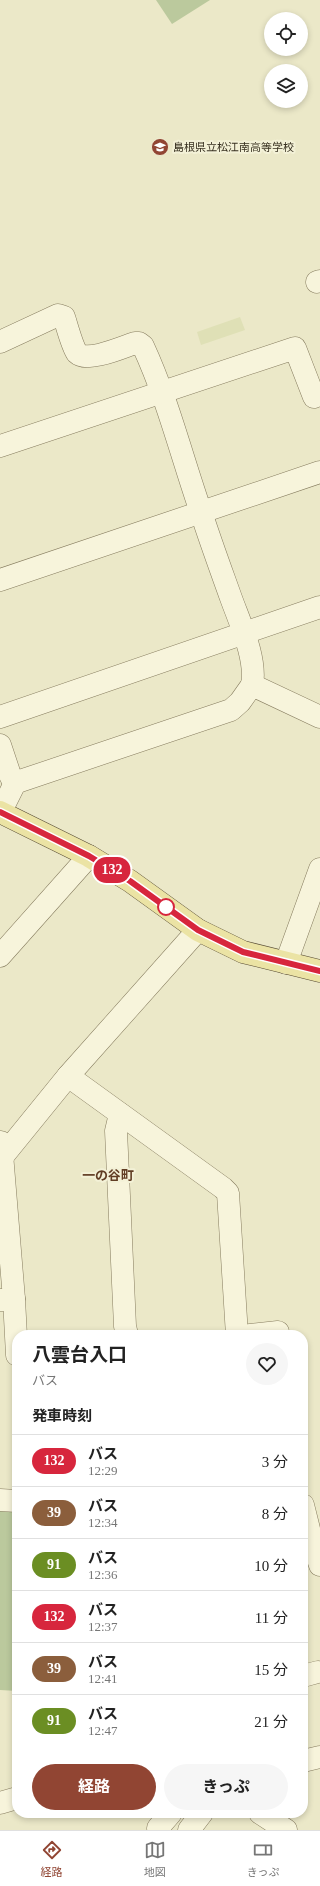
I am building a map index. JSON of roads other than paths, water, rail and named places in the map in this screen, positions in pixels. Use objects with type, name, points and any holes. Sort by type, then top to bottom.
[{"type":"main road","points":[[0,812],[89,856],[130,881],[198,930],[243,952],[320,971]]},
{"type":"street","points":[[0,342],[58,315],[61,315],[76,351],[83,356],[92,356],[139,343],[143,346],[163,392],[201,513],[244,633],[254,676],[252,685],[240,702],[231,710],[25,780],[16,781]]},
{"type":"street","points":[[0,446],[295,348],[314,397],[320,395]]},
{"type":"street","points":[[0,580],[320,472]]},
{"type":"street","points":[[0,717],[320,607]]},
{"type":"street","points":[[252,685],[320,717]]},
{"type":"street","points":[[0,745],[10,775],[16,781]]},
{"type":"street","points":[[0,812],[16,781]]},
{"type":"street","points":[[0,956],[89,856]]},
{"type":"street","points":[[286,963],[320,869]]},
{"type":"street","points":[[12,1330],[7,1300],[1,1150],[198,930]]},
{"type":"street","points":[[68,1076],[228,1193],[237,1330]]},
{"type":"street","points":[[120,1114],[116,1131],[126,1330]]},
{"type":"street","points":[[0,1500],[12,1501]]},
{"type":"street","points":[[308,1544],[320,1566]]},
{"type":"street","points":[[308,1760],[320,1757]]},
{"type":"street","points":[[0,1803],[12,1799]]},
{"type":"street","points":[[190,1830],[198,1818]]},
{"type":"street","points":[[268,1818],[286,1830]]},
{"type":"place","name":"島根県立松江南高等学校","points":[[160,147]]},
{"type":"district","name":"一の谷町","points":[[108,1175]]}]
